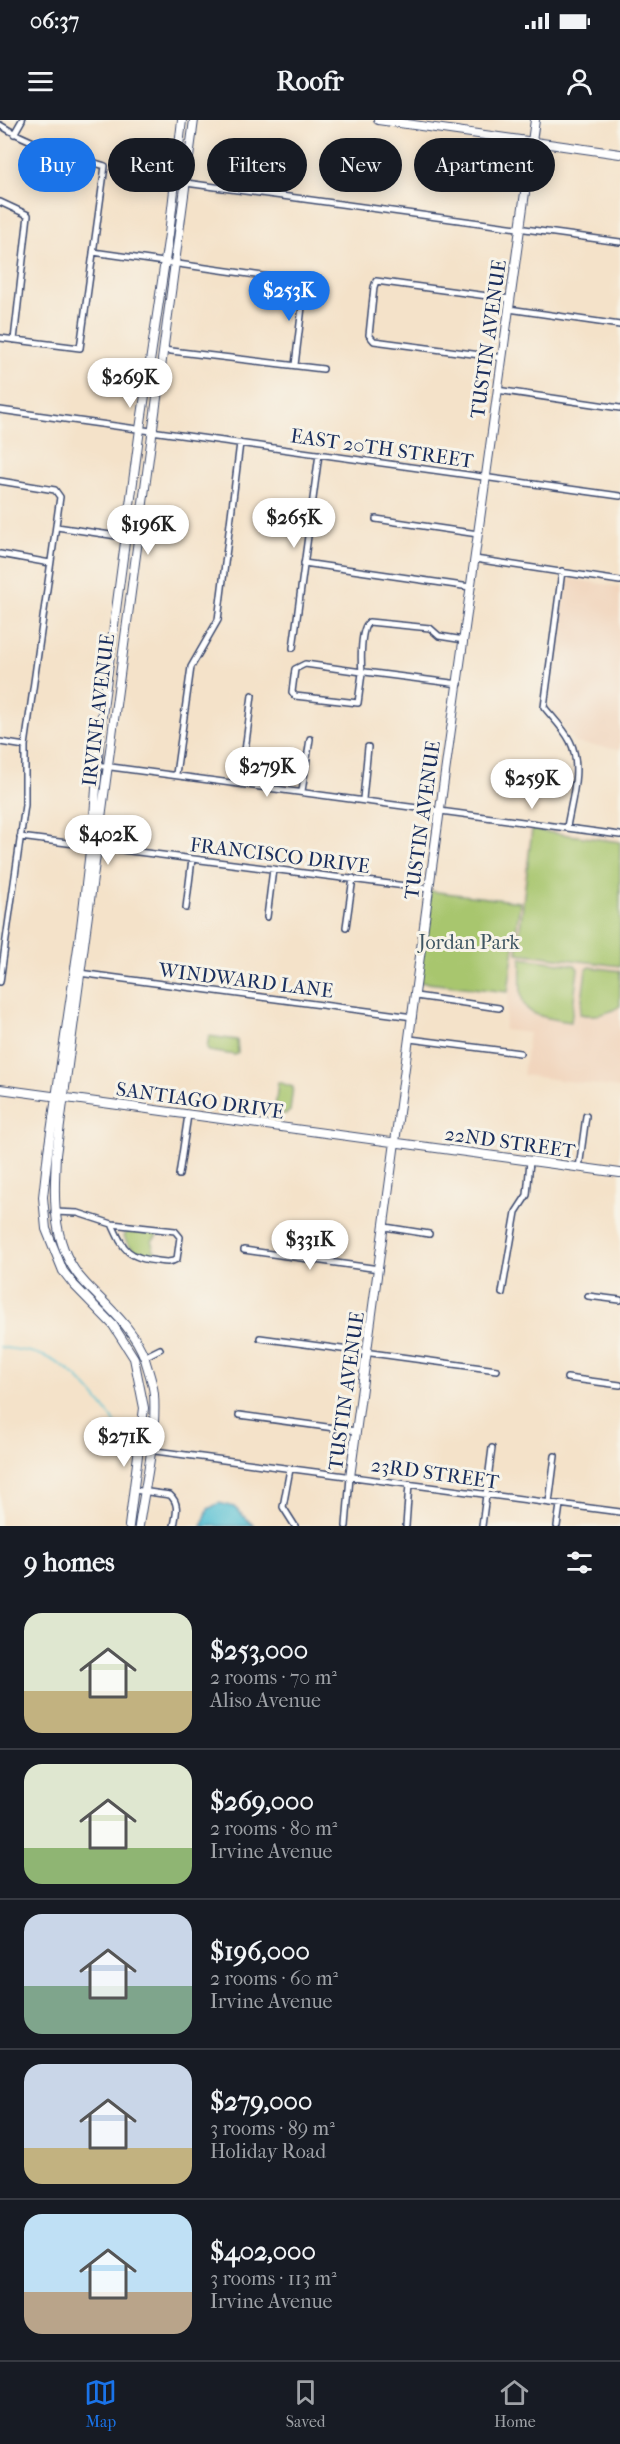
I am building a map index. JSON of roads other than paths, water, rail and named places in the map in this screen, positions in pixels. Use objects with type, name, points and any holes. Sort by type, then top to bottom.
[{"type":"main road","name":"IRVINE AVENUE","points":[[94,847],[96,765],[182,120]]},
{"type":"main road","name":"IRVINE AVENUE","points":[[192,138],[194,120]]},
{"type":"main road","points":[[378,120],[504,138]]},
{"type":"main road","name":"TUSTIN AVENUE","points":[[533,138],[535,120]]},
{"type":"main road","points":[[555,145],[620,154]]},
{"type":"main road","name":"IRVINE AVENUE","points":[[139,1526],[150,1450],[154,1393],[144,1357],[123,1323],[84,1283],[74,1268],[59,1236],[54,1212],[61,1098],[185,192]]},
{"type":"main road","name":"TUSTIN AVENUE","points":[[351,1477],[525,192]]},
{"type":"main road","name":"SANTIAGO DRIVE","points":[[0,1089],[396,1143]]},
{"type":"main road","name":"IRVINE AVENUE","points":[[61,1098],[46,1167],[44,1213],[46,1228],[56,1256],[74,1285],[113,1325],[134,1358],[144,1408],[129,1526]]},
{"type":"main road","name":"22ND STREET","points":[[396,1143],[620,1173]]},
{"type":"main road","points":[[46,1167],[49,1177],[47,1202],[54,1212]]},
{"type":"street","points":[[14,134],[22,120]]},
{"type":"street","points":[[0,125],[14,134],[105,166],[80,348],[0,338]]},
{"type":"street","points":[[195,184],[620,242]]},
{"type":"street","points":[[0,202],[28,215],[14,339]]},
{"type":"street","points":[[93,252],[305,282],[295,365]]},
{"type":"street","points":[[503,358],[374,341],[369,334],[374,287],[376,281],[510,299]]},
{"type":"street","points":[[509,309],[620,325]]},
{"type":"street","points":[[163,350],[323,369]]},
{"type":"street","points":[[498,390],[620,408]]},
{"type":"street","name":"EAST 20TH STREET","points":[[0,410],[620,496]]},
{"type":"street","points":[[176,774],[190,667],[218,620],[240,443]]},
{"type":"street","points":[[293,648],[320,454]]},
{"type":"street","points":[[0,481],[55,490],[60,497],[25,746],[25,805],[2,946],[0,982]]},
{"type":"street","points":[[376,519],[478,534]]},
{"type":"street","points":[[57,527],[137,539]]},
{"type":"street","points":[[0,555],[51,563]]},
{"type":"street","points":[[475,558],[620,581]]},
{"type":"street","points":[[304,563],[470,587]]},
{"type":"street","points":[[562,571],[544,707],[571,742],[575,758],[575,776],[567,827]]},
{"type":"street","points":[[459,684],[364,672],[305,664],[295,669],[292,692],[295,696],[356,704],[364,672],[360,663],[365,626],[369,622],[430,628],[439,636],[464,640]]},
{"type":"street","points":[[241,783],[252,695]]},
{"type":"street","points":[[302,791],[310,739]]},
{"type":"street","points":[[0,742],[25,746]]},
{"type":"street","points":[[363,799],[368,747]]},
{"type":"street","points":[[96,765],[441,809],[620,835]]},
{"type":"street","name":"FRANCISCO DRIVE","points":[[20,837],[429,889]]},
{"type":"street","points":[[186,908],[192,859]]},
{"type":"street","points":[[267,916],[273,869]]},
{"type":"street","points":[[346,927],[352,878]]},
{"type":"street","name":"WINDWARD LANE","points":[[78,973],[413,1017]]},
{"type":"street","points":[[416,996],[499,1008]]},
{"type":"street","points":[[410,1039],[520,1053]]},
{"type":"street","points":[[179,1175],[188,1114]]},
{"type":"street","points":[[579,1168],[586,1116]]},
{"type":"street","points":[[502,1293],[516,1212],[527,1195],[530,1161]]},
{"type":"street","points":[[54,1212],[78,1213],[112,1224],[175,1231],[180,1237],[177,1259],[171,1262],[141,1260],[132,1256],[126,1250],[112,1224]]},
{"type":"street","points":[[385,1227],[429,1234]]},
{"type":"street","points":[[244,1250],[379,1269]]},
{"type":"street","points":[[588,1296],[620,1300]]},
{"type":"street","points":[[260,1338],[497,1370]]},
{"type":"street","points":[[144,1357],[160,1349]]},
{"type":"street","points":[[567,1378],[620,1385]]},
{"type":"street","points":[[239,1415],[356,1431]]},
{"type":"street","points":[[482,1526],[492,1448]]},
{"type":"street","name":"23RD STREET","points":[[140,1449],[620,1512]]},
{"type":"street","points":[[549,1503],[555,1456]]},
{"type":"street","points":[[290,1469],[283,1507],[295,1526]]},
{"type":"street","name":"TUSTIN AVENUE","points":[[345,1526],[351,1477]]},
{"type":"street","points":[[406,1526],[410,1484]]},
{"type":"street","points":[[134,1490],[170,1495],[177,1505],[174,1526]]},
{"type":"street","points":[[557,1526],[560,1505]]},
{"type":"water","points":[[219,1503],[234,1507],[254,1526],[202,1526],[208,1509]]},
{"type":"waterway","points":[[0,1347],[38,1354],[62,1366],[94,1395],[128,1440]]},
{"type":"park label","name":"Jordan Park","points":[[469,942]]}]
